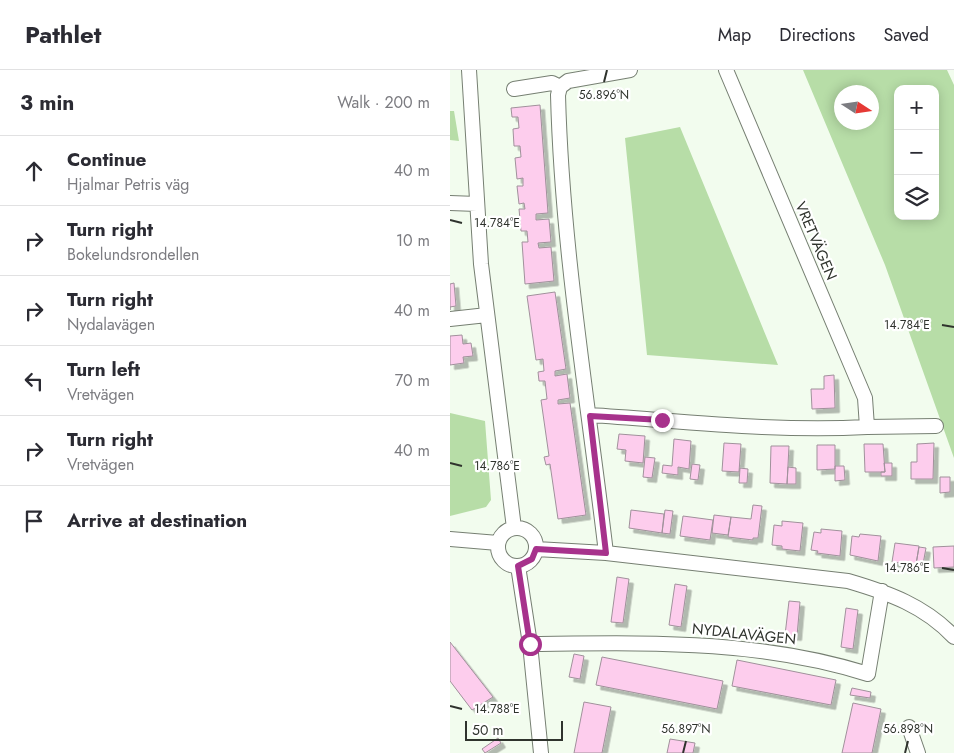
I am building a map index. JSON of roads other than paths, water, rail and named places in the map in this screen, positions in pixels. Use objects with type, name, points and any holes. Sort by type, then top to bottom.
[{"type":"street","points":[[469,70],[477,204],[487,315],[514,528]]},
{"type":"street","points":[[560,87],[568,81],[630,70]]},
{"type":"street","name":"VRETVÄGEN","points":[[726,70],[864,398],[867,427]]},
{"type":"street","points":[[514,89],[552,83],[560,87]]},
{"type":"street","points":[[560,87],[559,118],[568,247],[606,553]]},
{"type":"street","points":[[450,203],[477,204]]},
{"type":"street","points":[[450,319],[487,315]]},
{"type":"street","points":[[590,416],[731,427],[799,429],[936,426]]},
{"type":"street","points":[[514,528],[525,529],[530,533],[534,537],[536,549],[532,559],[518,566],[502,559],[499,554],[498,543],[503,533],[514,528]]},
{"type":"street","points":[[450,539],[498,543]]},
{"type":"street","points":[[536,549],[606,553],[848,582],[882,591],[912,604],[939,621],[954,637]]},
{"type":"street","points":[[518,566],[530,644],[541,753]]},
{"type":"street","name":"NYDALAVÄGEN","points":[[530,644],[709,644],[805,657],[868,674],[882,591]]},
{"type":"street","points":[[909,726],[918,753]]}]
